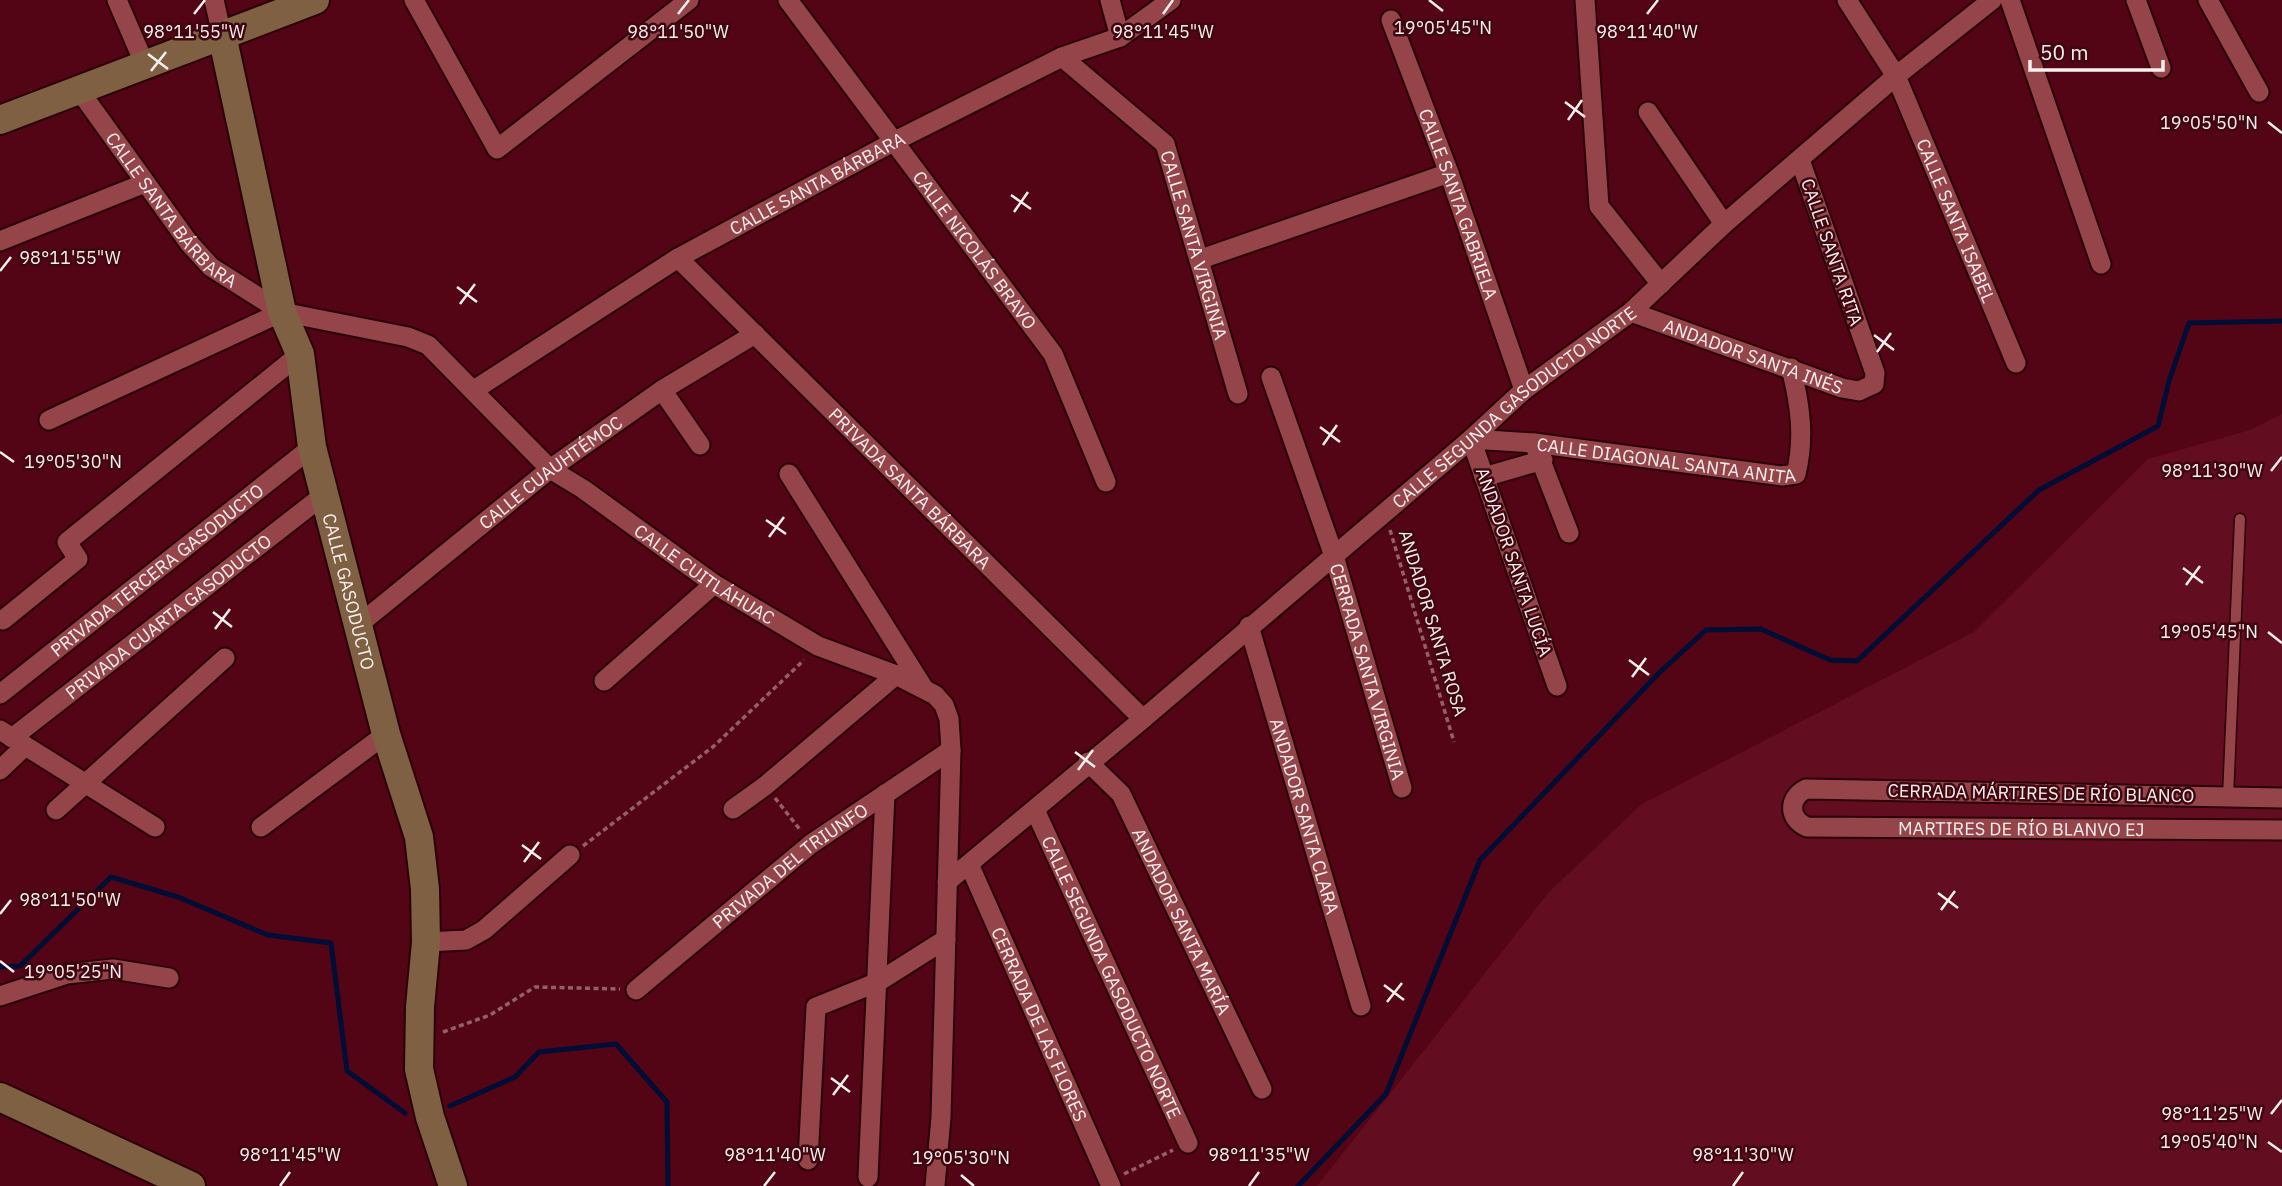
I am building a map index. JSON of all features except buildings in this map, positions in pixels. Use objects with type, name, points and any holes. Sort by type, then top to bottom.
[{"type":"street","points":[[117,0],[145,65]]},
{"type":"street","name":"CALLE GASODUCTO","points":[[214,0],[282,312],[300,354],[312,447],[386,734],[419,837],[425,889],[426,942],[419,1069],[430,1117],[453,1186]]},
{"type":"street","points":[[414,0],[497,149],[689,0]]},
{"type":"street","name":"CALLE NICOLÁS BRAVO","points":[[789,0],[1053,354],[1106,482]]},
{"type":"street","points":[[1110,0],[1120,37]]},
{"type":"street","name":"CALLE SANTA BÁRBARA","points":[[474,390],[678,258],[895,141],[1062,57],[1120,37],[1171,0]]},
{"type":"street","points":[[1585,0],[1599,206],[1661,284]]},
{"type":"street","name":"CALLE SANTA ISABEL","points":[[1847,0],[1896,76],[2016,363]]},
{"type":"street","name":"CALLE SEGUNDA GASODUCTO NORTE","points":[[947,882],[1035,810],[1088,762],[1143,719],[1471,439],[1524,390],[1631,312],[1724,224],[1896,76],[1992,0]]},
{"type":"street","points":[[2010,0],[2101,264]]},
{"type":"street","points":[[2136,0],[2161,68]]},
{"type":"street","points":[[2208,0],[2259,92]]},
{"type":"street","points":[[0,120],[306,2]]},
{"type":"street","name":"CALLE SANTA GABRIELA","points":[[1391,20],[1450,173],[1524,390]]},
{"type":"street","name":"CALLE SANTA VIRGINIA","points":[[1062,57],[1165,144],[1238,394]]},
{"type":"street","name":"CALLE SANTA BÁRBARA","points":[[79,90],[189,243],[211,267],[282,312]]},
{"type":"street","points":[[1648,112],[1724,224]]},
{"type":"street","name":"CALLE SANTA RITA","points":[[1800,160],[1875,373],[1874,384]]},
{"type":"street","points":[[1200,259],[1450,173]]},
{"type":"street","points":[[0,241],[145,183]]},
{"type":"street","name":"PRIVADA SANTA BÁRBARA","points":[[678,258],[1143,719]]},
{"type":"street","points":[[49,420],[282,312]]},
{"type":"street","name":"CALLE CUITLÁHUAC","points":[[282,312],[408,337],[428,345],[551,469],[583,489],[714,584],[818,646],[923,687],[944,705],[949,719],[951,750],[941,1117],[936,1186]]},
{"type":"street","name":"ANDADOR SANTA INÉS","points":[[1631,312],[1842,388],[1859,391],[1874,384]]},
{"type":"street","name":"CALLE CUAUHTÉMOC","points":[[357,626],[551,469],[662,390],[755,334]]},
{"type":"street","points":[[3,620],[78,559],[67,542],[300,354]]},
{"type":"street","name":"CALLE DIAGONAL SANTA ANITA","points":[[1471,439],[1538,452],[1782,476],[1797,474],[1803,447],[1799,399],[1791,368]]},
{"type":"street","points":[[1271,377],[1334,556]]},
{"type":"street","points":[[662,390],[700,445]]},
{"type":"street","name":"ANDADOR SANTA LUCÍA","points":[[1471,439],[1558,686]]},
{"type":"street","name":"PRIVADA TERCERA GASODUCTO","points":[[0,694],[312,447]]},
{"type":"street","points":[[1484,477],[1538,452],[1569,533]]},
{"type":"street","points":[[789,474],[923,687]]},
{"type":"street","name":"PRIVADA CUARTA GASODUCTO","points":[[0,770],[13,738],[325,494]]},
{"type":"street","name":"CERRADA SANTA VIRGINIA","points":[[1334,556],[1402,788]]},
{"type":"street","points":[[604,681],[714,584]]},
{"type":"street","name":"ANDADOR SANTA CLARA","points":[[1249,626],[1361,1006]]},
{"type":"street","points":[[56,810],[225,658]]},
{"type":"street","points":[[733,809],[765,786],[896,675]]},
{"type":"street","points":[[261,827],[386,734]]},
{"type":"street","points":[[13,738],[155,827]]},
{"type":"street","name":"PRIVADA DEL TRIUNFO","points":[[636,989],[811,844],[951,750]]},
{"type":"street","name":"ANDADOR SANTA MARÍA","points":[[1088,762],[1121,794],[1262,1089]]},
{"type":"street","name":"CERRADA MÁRTIRES DE RÍO BLANCO","points":[[1800,791],[2276,798]]},
{"type":"street","name":"MARTIRES DE RÍO BLANVO EJ","points":[[1800,791],[1794,798],[1792,809],[1798,822],[1807,827],[2276,830]]},
{"type":"street","points":[[868,1177],[885,794]]},
{"type":"street","points":[[2276,798],[2276,830]]},
{"type":"street","name":"CALLE SEGUNDA GASODUCTO NORTE","points":[[1035,810],[1188,1143]]},
{"type":"street","points":[[426,942],[466,940],[484,930],[570,855]]},
{"type":"street","name":"CERRADA DE LAS FLORES","points":[[969,864],[1110,1184]]},
{"type":"street","points":[[808,1160],[816,1007],[878,982],[946,939]]},
{"type":"street","points":[[0,996],[67,974],[113,969],[169,978]]},
{"type":"street","points":[[0,1097],[191,1186]]},
{"type":"lane","points":[[2228,797],[2240,519]]},
{"type":"path","name":"ANDADOR SANTA ROSA","points":[[1385,512],[1454,742]]},
{"type":"path","points":[[570,855],[714,746],[818,646]]},
{"type":"path","points":[[765,786],[811,844]]},
{"type":"path","points":[[419,1040],[490,1015],[535,987],[636,989]]},
{"type":"path","points":[[1110,1184],[1188,1143]]},
{"type":"shaded area","points":[[2282,414],[2282,1186],[1317,1186],[1549,892],[1642,804],[1974,632],[2148,459],[2250,430]]},
{"type":"waterway","points":[[1298,1186],[1386,1094],[1480,860],[1660,672],[1706,630],[1761,629],[1830,660],[1857,661],[2039,490],[2158,426],[2169,381],[2189,323],[2282,321]]},
{"type":"waterway","points":[[0,967],[20,966],[111,877],[178,897],[268,935],[331,943],[347,1071],[405,1113]]},
{"type":"waterway","points":[[450,1106],[515,1077],[539,1052],[616,1044],[667,1102],[668,1186]]}]
